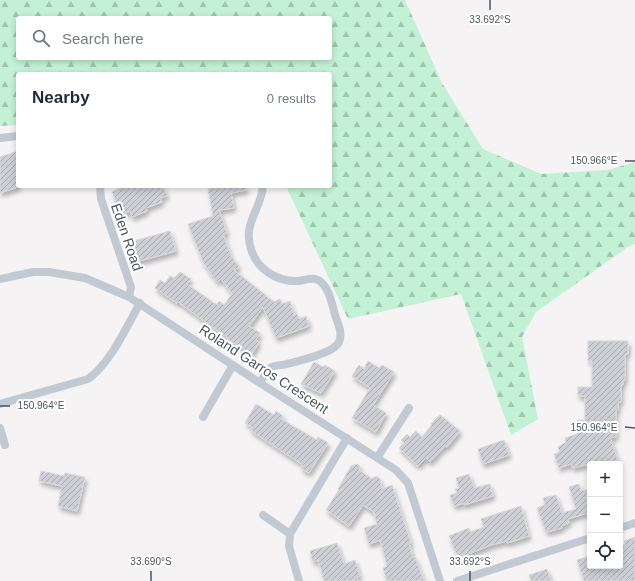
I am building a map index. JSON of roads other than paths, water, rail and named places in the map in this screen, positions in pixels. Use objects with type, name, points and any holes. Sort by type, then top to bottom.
[{"type":"street","points":[[0,138],[16,136]]},
{"type":"street","name":"Eden Road","points":[[100,188],[101,199],[131,287],[129,297]]},
{"type":"street","points":[[260,384],[266,372],[273,366],[286,365],[332,350],[338,342],[340,333],[327,289],[320,282],[313,279],[292,281],[280,278],[265,270],[255,258],[249,242],[248,233],[253,215],[262,197],[263,188]]},
{"type":"street","name":"Roland Garros Crescent","points":[[0,278],[34,272],[49,272],[85,278],[129,297],[260,384],[396,470],[408,483],[440,581]]},
{"type":"street","points":[[0,404],[88,379],[95,374],[103,365],[140,303]]},
{"type":"street","points":[[203,417],[233,365]]},
{"type":"street","points":[[377,458],[409,408]]},
{"type":"street","points":[[0,428],[5,445]]},
{"type":"street","points":[[299,581],[289,546],[290,534],[347,438]]},
{"type":"street","points":[[263,515],[290,534]]},
{"type":"street","points":[[623,527],[635,524]]},
{"type":"street","points":[[457,581],[587,539]]}]
